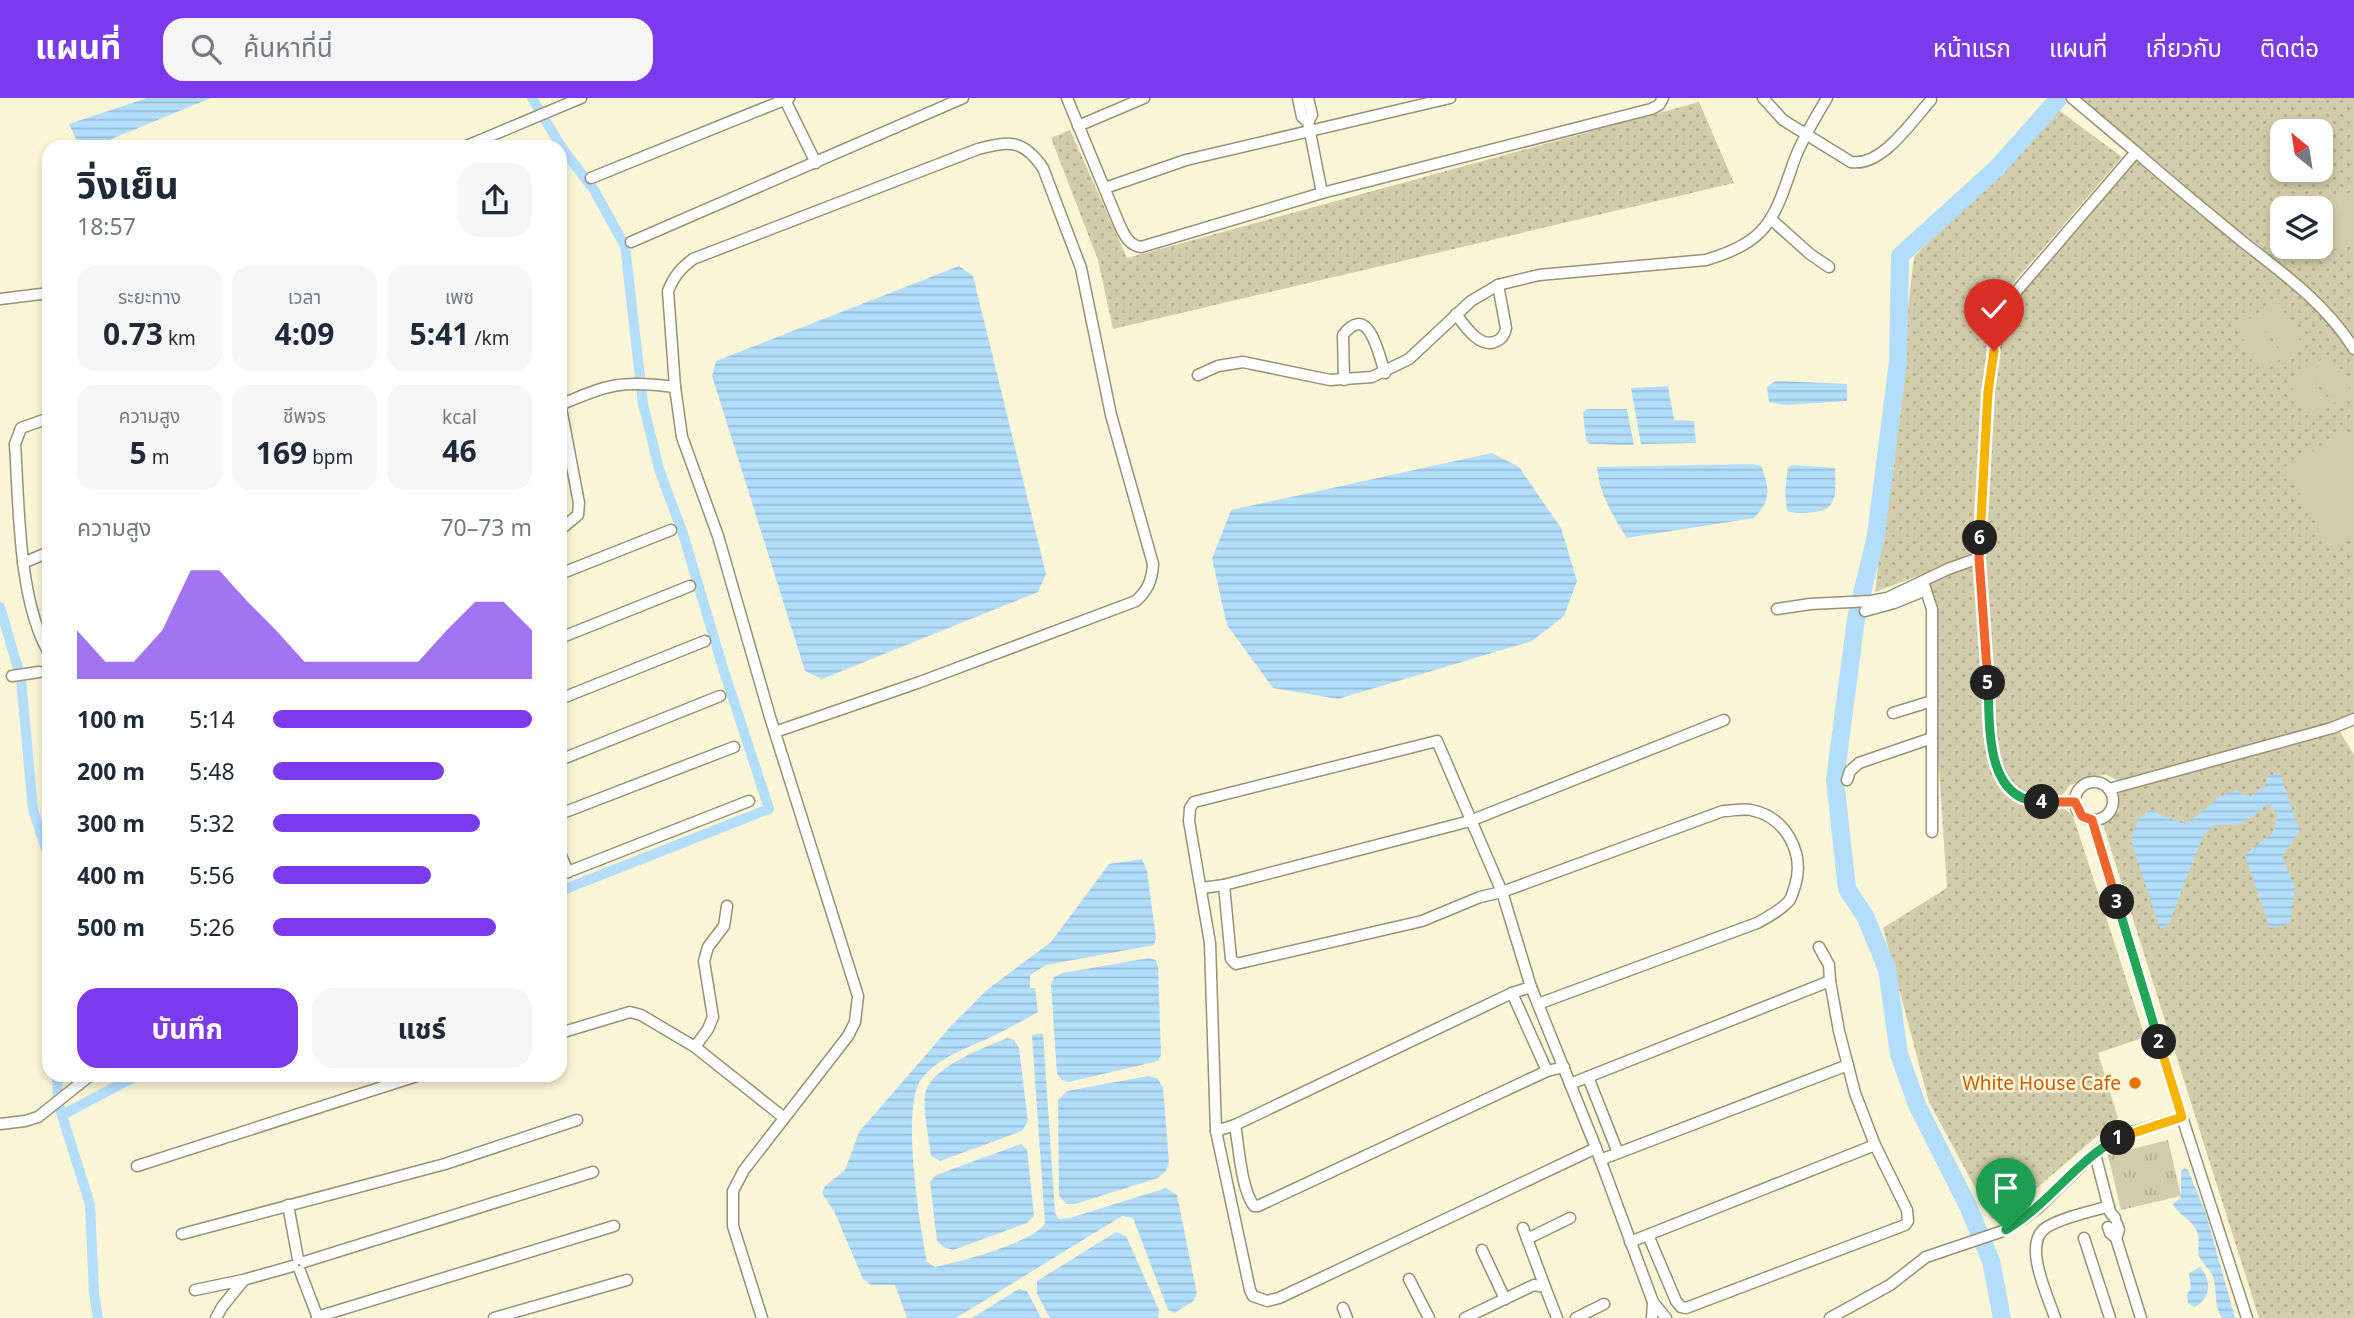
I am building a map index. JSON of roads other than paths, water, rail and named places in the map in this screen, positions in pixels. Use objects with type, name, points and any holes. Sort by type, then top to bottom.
[{"type":"street","points":[[482,140],[581,98]]},
{"type":"street","points":[[631,242],[963,98]]},
{"type":"street","points":[[1067,98],[1126,239],[1134,246],[1141,247],[1322,192],[1651,109],[1659,105],[1663,98]]},
{"type":"street","points":[[1078,126],[1144,98]]},
{"type":"street","points":[[1298,98],[1302,117],[1308,127],[1322,192]]},
{"type":"street","points":[[1308,98],[1312,115],[1308,127]]},
{"type":"street","points":[[1105,188],[1186,160],[1308,127],[1450,98]]},
{"type":"street","points":[[1763,98],[1783,120],[1851,162],[1866,162],[1879,155],[1931,100]]},
{"type":"street","points":[[1198,375],[1218,366],[1243,362],[1330,380],[1362,379],[1385,373],[1409,359],[1477,296],[1498,285],[1539,275],[1706,260],[1743,247],[1772,219],[1780,204],[1795,158],[1827,98]]},
{"type":"street","points":[[591,178],[786,99],[816,163]]},
{"type":"street","points":[[2074,99],[2189,198],[2309,294],[2343,331],[2354,349]]},
{"type":"street","points":[[761,1318],[733,1226],[733,1191],[744,1170],[783,1117],[848,1036],[855,1022],[858,996],[775,732],[718,536],[682,437],[675,387],[668,290],[677,272],[693,259],[978,149],[1012,142],[1034,155],[1043,168],[1081,268],[1111,415],[1153,564],[1152,580],[1146,592],[1136,601],[920,682],[775,732]]},
{"type":"street","points":[[2075,802],[2031,802],[2014,793],[1999,776],[1992,751],[1979,558],[1988,390],[2000,319],[2008,300],[2136,152]]},
{"type":"street","points":[[1772,219],[1810,254],[1829,267]]},
{"type":"street","points":[[1456,314],[1478,339],[1488,343],[1495,342],[1505,334],[1506,328],[1498,285]]},
{"type":"street","points":[[0,299],[42,294]]},
{"type":"street","points":[[1343,380],[1343,335],[1357,325],[1364,326],[1371,332],[1385,373]]},
{"type":"street","points":[[567,401],[600,388],[627,383],[675,387]]},
{"type":"street","points":[[42,420],[21,428],[16,435],[15,444],[26,587],[42,637]]},
{"type":"street","points":[[567,440],[579,503],[578,515],[567,524]]},
{"type":"street","points":[[567,570],[671,530]]},
{"type":"street","points":[[23,563],[42,555]]},
{"type":"street","points":[[1777,609],[1847,602],[1868,606],[1894,603],[1979,558]]},
{"type":"street","points":[[567,635],[690,586]]},
{"type":"street","points":[[1924,586],[1932,609],[1932,832]]},
{"type":"street","points":[[567,696],[705,641]]},
{"type":"street","points":[[12,676],[39,673]]},
{"type":"street","points":[[567,757],[720,696]]},
{"type":"street","points":[[1893,713],[1932,701]]},
{"type":"street","points":[[2109,789],[2332,728],[2354,719]]},
{"type":"street","points":[[1202,888],[1224,885],[1470,821],[1724,720]]},
{"type":"street","points":[[1847,780],[1850,771],[1859,764],[1931,738]]},
{"type":"street","points":[[1596,1148],[1279,1298],[1258,1300],[1250,1290],[1216,1131],[1210,943],[1189,814],[1194,802],[1437,741],[1502,892],[1531,987],[1596,1148],[1653,1302],[1666,1318]]},
{"type":"street","points":[[567,811],[734,747]]},
{"type":"street","points":[[2087,783],[2099,783],[2109,789],[2113,801],[2109,813],[2092,820],[2082,816],[2075,802],[2078,791],[2087,783]]},
{"type":"street","points":[[567,873],[749,801]]},
{"type":"street","points":[[1224,885],[1231,959],[1236,964],[1422,921],[1480,897],[1502,892],[1723,811],[1750,810],[1770,817],[1787,832],[1797,851],[1799,874],[1791,899],[1774,914],[1757,923],[1538,1004]]},
{"type":"street","points":[[2092,820],[2182,1117],[2247,1318]]},
{"type":"street","points":[[695,1047],[713,1017],[705,954],[724,926],[727,906]]},
{"type":"street","points":[[1648,1235],[1676,1301],[1686,1308],[1905,1225],[1909,1216],[1907,1210],[1875,1145],[1848,1065],[1829,965],[1818,947]]},
{"type":"street","points":[[1570,1084],[1830,981]]},
{"type":"street","points":[[1216,1131],[1235,1125],[1512,993],[1531,987]]},
{"type":"street","points":[[1512,993],[1547,1071]]},
{"type":"street","points":[[567,1031],[630,1012],[641,1015],[695,1047],[783,1117]]},
{"type":"street","points":[[1600,1160],[1848,1065]]},
{"type":"street","points":[[1235,1125],[1246,1186],[1251,1201],[1254,1206],[1258,1206],[1547,1071],[1564,1067]]},
{"type":"street","points":[[1588,1077],[1618,1153]]},
{"type":"street","points":[[0,1124],[38,1117],[82,1082]]},
{"type":"street","points":[[137,1166],[398,1082]]},
{"type":"street","points":[[1830,1318],[1890,1285],[1926,1257],[2006,1230],[2038,1208],[2095,1154],[2123,1135],[2182,1117]]},
{"type":"street","points":[[182,1234],[445,1164],[577,1120]]},
{"type":"street","points":[[1630,1242],[1875,1145]]},
{"type":"street","points":[[2095,1154],[2111,1218],[2119,1230],[2116,1238],[2141,1318]]},
{"type":"street","points":[[195,1290],[299,1264],[593,1172]]},
{"type":"street","points":[[288,1205],[299,1264],[317,1317],[614,1226]]},
{"type":"street","points":[[1527,1239],[1570,1217]]},
{"type":"street","points":[[2055,1318],[2034,1252],[2037,1237],[2047,1227],[2111,1218]]},
{"type":"street","points":[[1523,1228],[1557,1318]]},
{"type":"street","points":[[2084,1238],[2110,1318]]},
{"type":"street","points":[[1482,1250],[1506,1299]]},
{"type":"street","points":[[1409,1279],[1429,1318]]},
{"type":"street","points":[[216,1318],[243,1280]]},
{"type":"street","points":[[494,1318],[627,1280]]},
{"type":"street","points":[[1465,1318],[1534,1285],[1545,1287]]},
{"type":"street","points":[[1652,1318],[1653,1302]]},
{"type":"street","points":[[1576,1318],[1604,1304]]},
{"type":"water","points":[[147,98],[211,98],[109,140],[77,140],[69,124]]},
{"type":"water","points":[[959,266],[973,276],[1046,574],[1038,592],[822,679],[805,671],[712,376],[716,361]]},
{"type":"water","points":[[1776,381],[1847,384],[1847,401],[1786,405],[1769,402],[1767,387]]},
{"type":"water","points":[[1668,386],[1674,420],[1694,421],[1696,443],[1641,444],[1631,388]]},
{"type":"water","points":[[1587,409],[1627,409],[1634,445],[1590,444],[1586,441],[1583,412]]},
{"type":"water","points":[[1492,453],[1519,467],[1561,528],[1577,581],[1564,616],[1532,641],[1338,699],[1273,688],[1227,625],[1212,559],[1231,510]]},
{"type":"water","points":[[1761,466],[1767,488],[1764,506],[1754,518],[1627,538],[1604,495],[1597,467]]},
{"type":"water","points":[[1788,467],[1835,468],[1835,490],[1829,507],[1815,512],[1787,511],[1785,492]]},
{"type":"water","points":[[2280,773],[2300,831],[2282,856],[2295,888],[2290,924],[2270,928],[2245,856],[2274,830],[2277,813],[2267,804],[2244,822],[2214,825],[2203,836],[2169,924],[2160,929],[2131,841],[2141,816],[2151,810],[2184,824],[2224,795],[2238,791],[2242,795],[2250,796],[2265,786],[2268,776]]},
{"type":"water","points":[[1142,859],[1147,871],[1156,938],[1154,945],[1046,965],[1030,975],[1030,988],[1035,988],[1038,1012],[949,1057],[922,1078],[916,1092],[912,1139],[920,1222],[927,1262],[935,1267],[1010,1245],[1045,1224],[1032,1035],[1043,1033],[1055,1213],[1059,1219],[1070,1218],[1166,1188],[1177,1195],[1197,1294],[1193,1301],[1175,1313],[1168,1310],[1133,1218],[1122,1216],[956,1318],[907,1318],[895,1285],[871,1285],[863,1279],[835,1213],[822,1193],[825,1186],[845,1170],[859,1132],[950,1027],[988,989],[1051,942],[1109,864]]},
{"type":"water","points":[[1149,958],[1156,960],[1158,967],[1161,1055],[1158,1061],[1069,1082],[1062,1080],[1057,1074],[1051,984],[1054,977],[1063,973]]},
{"type":"water","points":[[1007,1038],[1014,1040],[1019,1048],[1028,1121],[1022,1131],[940,1161],[931,1156],[925,1110],[928,1086],[936,1076],[959,1060]]},
{"type":"water","points":[[1148,1076],[1157,1078],[1163,1087],[1169,1162],[1166,1171],[1158,1178],[1075,1204],[1067,1204],[1059,1196],[1058,1100],[1067,1091]]},
{"type":"water","points":[[1021,1144],[1027,1149],[1034,1216],[1027,1223],[953,1250],[943,1247],[937,1241],[930,1182],[936,1175]]},
{"type":"water","points":[[2185,1168],[2206,1214],[2235,1318],[2222,1318],[2219,1314],[2213,1278],[2199,1255],[2197,1232],[2173,1204],[2181,1197],[2181,1171]]},
{"type":"water","points":[[1116,1232],[1126,1236],[1159,1310],[1158,1318],[1050,1318],[1037,1294],[1037,1281]]},
{"type":"water","points":[[2200,1267],[2207,1277],[2208,1288],[2204,1299],[2195,1307],[2188,1303],[2187,1294],[2191,1288],[2189,1273]]},
{"type":"water","points":[[1019,1289],[1027,1291],[1041,1318],[972,1318]]},
{"type":"waterway","points":[[532,98],[557,140]]},
{"type":"waterway","points":[[2002,1318],[1991,1261],[1968,1206],[1917,1105],[1899,1054],[1887,969],[1865,916],[1847,889],[1835,780],[1856,619],[1876,535],[1898,362],[1900,256],[1997,168],[2059,98]]},
{"type":"waterway","points":[[567,155],[594,190],[625,246],[643,404],[659,469],[683,534],[769,809],[567,888]]},
{"type":"waterway","points":[[0,607],[21,679],[33,810],[42,837]]},
{"type":"waterway","points":[[57,1082],[58,1102],[90,1205],[94,1293],[98,1318]]},
{"type":"waterway","points":[[62,1115],[125,1082]]},
{"type":"place","name":"White House Cafe","points":[[2135,1083]]}]
